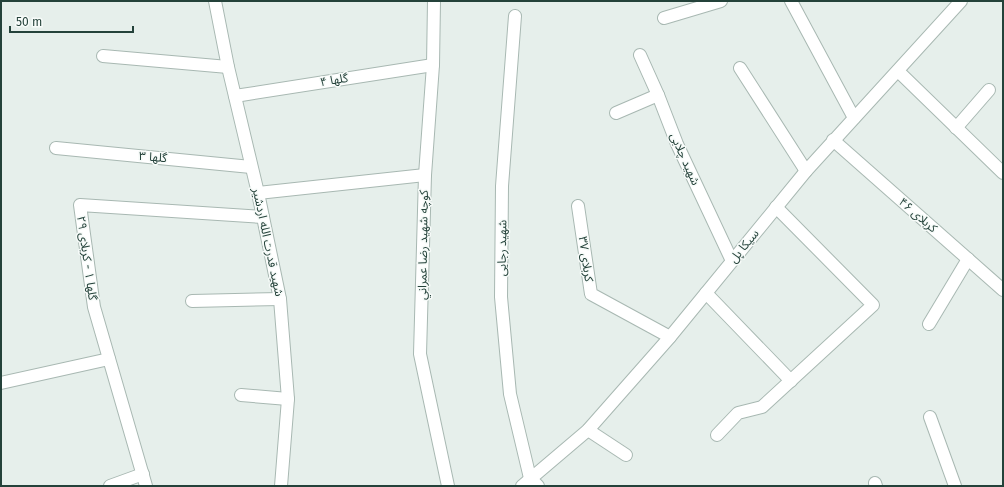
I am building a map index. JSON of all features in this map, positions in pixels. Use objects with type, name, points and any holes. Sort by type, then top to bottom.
[{"type":"street","name":"شهید قدرت الله اردشیر","points":[[215,1],[228,67],[258,193],[280,299],[288,399],[281,486]]},
{"type":"street","name":"كوچه شهيد رضا عمراني","points":[[434,1],[433,65],[425,175],[420,354],[448,486]]},
{"type":"street","points":[[664,18],[721,1]]},
{"type":"street","points":[[791,1],[854,118]]},
{"type":"street","name":"سیکا پل","points":[[530,484],[588,430],[670,337],[806,171],[961,1]]},
{"type":"street","name":"شهید رجایی","points":[[515,16],[502,186],[501,297],[510,394],[530,484]]},
{"type":"street","name":"شهید چلابی","points":[[640,55],[658,95],[677,144],[732,261]]},
{"type":"street","points":[[103,56],[228,67]]},
{"type":"street","name":"گلها ۴","points":[[235,96],[433,65]]},
{"type":"street","points":[[740,68],[806,171]]},
{"type":"street","points":[[898,71],[1003,173]]},
{"type":"street","points":[[956,128],[989,90]]},
{"type":"street","points":[[616,113],[658,95]]},
{"type":"street","name":"کربلای ۴۶","points":[[833,140],[1003,290]]},
{"type":"street","name":"گلها ۳","points":[[56,148],[251,167]]},
{"type":"street","points":[[258,193],[425,175]]},
{"type":"street","name":"گلها ۱ - کربلای ۲۹","points":[[144,480],[94,307],[80,205],[262,217]]},
{"type":"street","name":"کربلای ۳۷","points":[[578,206],[591,294],[670,337]]},
{"type":"street","points":[[717,435],[738,413],[762,407],[874,305],[776,207]]},
{"type":"street","points":[[929,324],[968,260]]},
{"type":"street","points":[[706,294],[791,381]]},
{"type":"street","points":[[192,300],[280,299]]},
{"type":"street","points":[[1,383],[109,359]]},
{"type":"street","points":[[241,395],[288,399]]},
{"type":"street","points":[[930,417],[955,486]]},
{"type":"street","points":[[588,430],[626,455]]},
{"type":"street","points":[[110,486],[144,480]]}]
